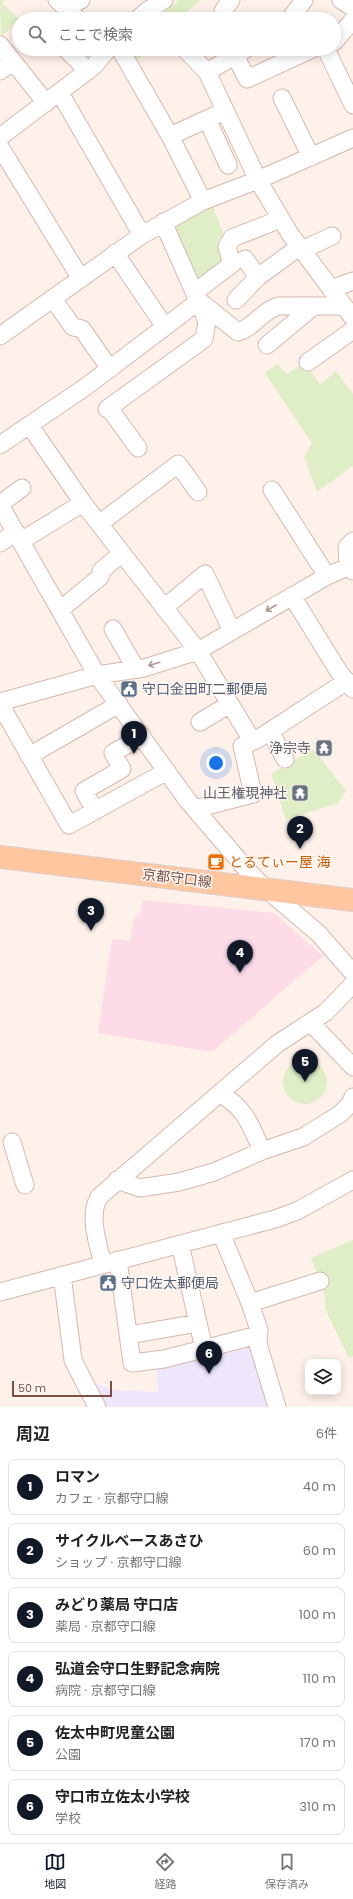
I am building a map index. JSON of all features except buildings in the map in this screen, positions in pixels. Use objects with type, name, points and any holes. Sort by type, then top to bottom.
[{"type":"main road","name":"京都守口線","points":[[0,857],[353,900]]},
{"type":"street","points":[[61,4],[82,0]]},
{"type":"street","points":[[152,12],[164,0]]},
{"type":"street","points":[[223,12],[231,0]]},
{"type":"street","points":[[295,12],[304,0]]},
{"type":"street","points":[[341,0],[353,8]]},
{"type":"street","points":[[61,4],[70,12]]},
{"type":"street","points":[[341,32],[353,20]]},
{"type":"street","points":[[0,45],[6,66],[46,103]]},
{"type":"street","points":[[73,56],[88,70]]},
{"type":"street","points":[[0,137],[60,93],[88,70],[101,56]]},
{"type":"street","points":[[124,56],[170,136],[204,200]]},
{"type":"street","points":[[192,56],[207,72],[258,180],[281,219],[301,249],[348,312]]},
{"type":"street","points":[[207,72],[233,56]]},
{"type":"street","points":[[241,56],[247,79],[305,56]]},
{"type":"street","points":[[329,56],[353,105]]},
{"type":"street","points":[[60,93],[142,234]]},
{"type":"street","points":[[282,98],[311,157]]},
{"type":"street","points":[[170,136],[225,111]]},
{"type":"street","points":[[207,119],[228,165]]},
{"type":"street","points":[[0,336],[142,234],[163,222],[204,200],[258,180],[353,138]]},
{"type":"street","points":[[0,147],[80,279]]},
{"type":"street","points":[[0,445],[30,426],[110,369],[165,327],[232,264],[227,247],[232,238],[281,219]]},
{"type":"street","points":[[138,448],[108,408],[204,339],[207,321],[163,222]]},
{"type":"street","points":[[236,300],[258,277],[301,249],[332,236]]},
{"type":"street","points":[[115,254],[165,327]]},
{"type":"street","points":[[245,259],[258,277]]},
{"type":"street","points":[[331,289],[353,281]]},
{"type":"street","points":[[197,296],[238,332],[244,330],[269,308],[278,306],[314,306],[348,312]]},
{"type":"street","points":[[53,299],[73,327],[82,329],[110,369]]},
{"type":"street","points":[[267,345],[314,306]]},
{"type":"street","points":[[308,362],[350,338]]},
{"type":"street","points":[[30,426],[83,503],[198,651],[250,737],[263,735]]},
{"type":"street","points":[[99,524],[178,464],[198,492]]},
{"type":"street","points":[[22,488],[0,504],[98,675],[195,809],[266,889],[318,933],[353,973]]},
{"type":"street","points":[[272,490],[327,576]]},
{"type":"street","points":[[0,543],[18,536],[83,503]]},
{"type":"street","points":[[167,771],[69,825],[0,703],[98,675],[136,669],[198,651],[327,576],[351,569],[347,547],[353,541]]},
{"type":"street","points":[[60,610],[100,577],[101,571],[122,553]]},
{"type":"street","points":[[164,608],[205,574],[232,631]]},
{"type":"street","points":[[195,809],[253,794],[242,746],[350,685],[338,672],[292,596]]},
{"type":"street","points":[[113,629],[136,669]]},
{"type":"street","points":[[29,756],[119,704]]},
{"type":"street","points":[[200,722],[230,704]]},
{"type":"street","points":[[263,735],[285,759]]},
{"type":"street","points":[[95,811],[84,791],[122,768],[113,753],[142,736]]},
{"type":"street","points":[[258,1335],[164,1360],[132,1363],[129,1335],[110,1262],[95,1229],[95,1203],[98,1197],[117,1180],[277,1044],[326,1012],[353,984]]},
{"type":"street","points":[[311,1022],[353,1067]]},
{"type":"street","points":[[220,1094],[231,1100],[240,1109],[262,1151]]},
{"type":"street","points":[[117,1180],[140,1188],[179,1182],[214,1172],[262,1151],[303,1137],[340,1114],[350,1104],[353,1097]]},
{"type":"street","points":[[10,1143],[25,1185]]},
{"type":"street","points":[[0,1292],[275,1219],[297,1211],[353,1180]]},
{"type":"street","points":[[221,1233],[250,1303],[259,1330],[258,1344],[277,1407]]},
{"type":"street","points":[[180,1244],[204,1349]]},
{"type":"street","points":[[62,1276],[73,1360],[97,1407]]},
{"type":"street","points":[[250,1303],[320,1281]]},
{"type":"street","points":[[129,1335],[198,1323]]},
{"type":"shaded area","points":[[143,900],[274,913],[323,956],[212,1052],[98,1033],[112,939],[130,941],[133,920],[141,912]]},
{"type":"shaded area","points":[[253,1345],[270,1407],[106,1407],[96,1383],[113,1390],[158,1392],[157,1365]]},
{"type":"green space","points":[[0,0],[5,0],[2,3],[12,12],[12,26],[1,37]]},
{"type":"green space","points":[[179,0],[201,0],[187,12],[164,12]]},
{"type":"green space","points":[[132,56],[143,56],[135,60]]},
{"type":"green space","points":[[212,204],[224,236],[219,240],[228,263],[197,287],[173,231],[175,221]]},
{"type":"green space","points":[[305,362],[320,385],[336,371],[353,394],[353,466],[317,492],[304,457],[312,443],[265,373],[277,364],[287,374]]},
{"type":"green space","points":[[313,749],[346,791],[338,803],[286,820],[271,774]]},
{"type":"green space","points":[[301,1060],[309,1060],[321,1066],[327,1078],[327,1086],[321,1098],[309,1104],[301,1104],[289,1098],[283,1086],[283,1078],[289,1066]]},
{"type":"green space","points":[[353,1240],[353,1356],[349,1358],[325,1309],[325,1296],[311,1258]]},
{"type":"place","name":"守口金田町二郵便局","points":[[129,689]]},
{"type":"place","name":"浄宗寺","points":[[324,748]]},
{"type":"place","name":"ロマン","points":[[134,754]]},
{"type":"place","name":"山王権現神社","points":[[300,793]]},
{"type":"place","name":"サイクルベースあさひ","points":[[300,849]]},
{"type":"place","name":"とるてぃー屋 海","points":[[216,862]]},
{"type":"place","name":"みどり薬局 守口店","points":[[91,931]]},
{"type":"place","name":"弘道会守口生野記念病院","points":[[240,973]]},
{"type":"place","name":"佐太中町児童公園","points":[[305,1082]]},
{"type":"place","name":"守口佐太郵便局","points":[[108,1283]]},
{"type":"place","name":"守口市立佐太小学校","points":[[209,1374]]}]
